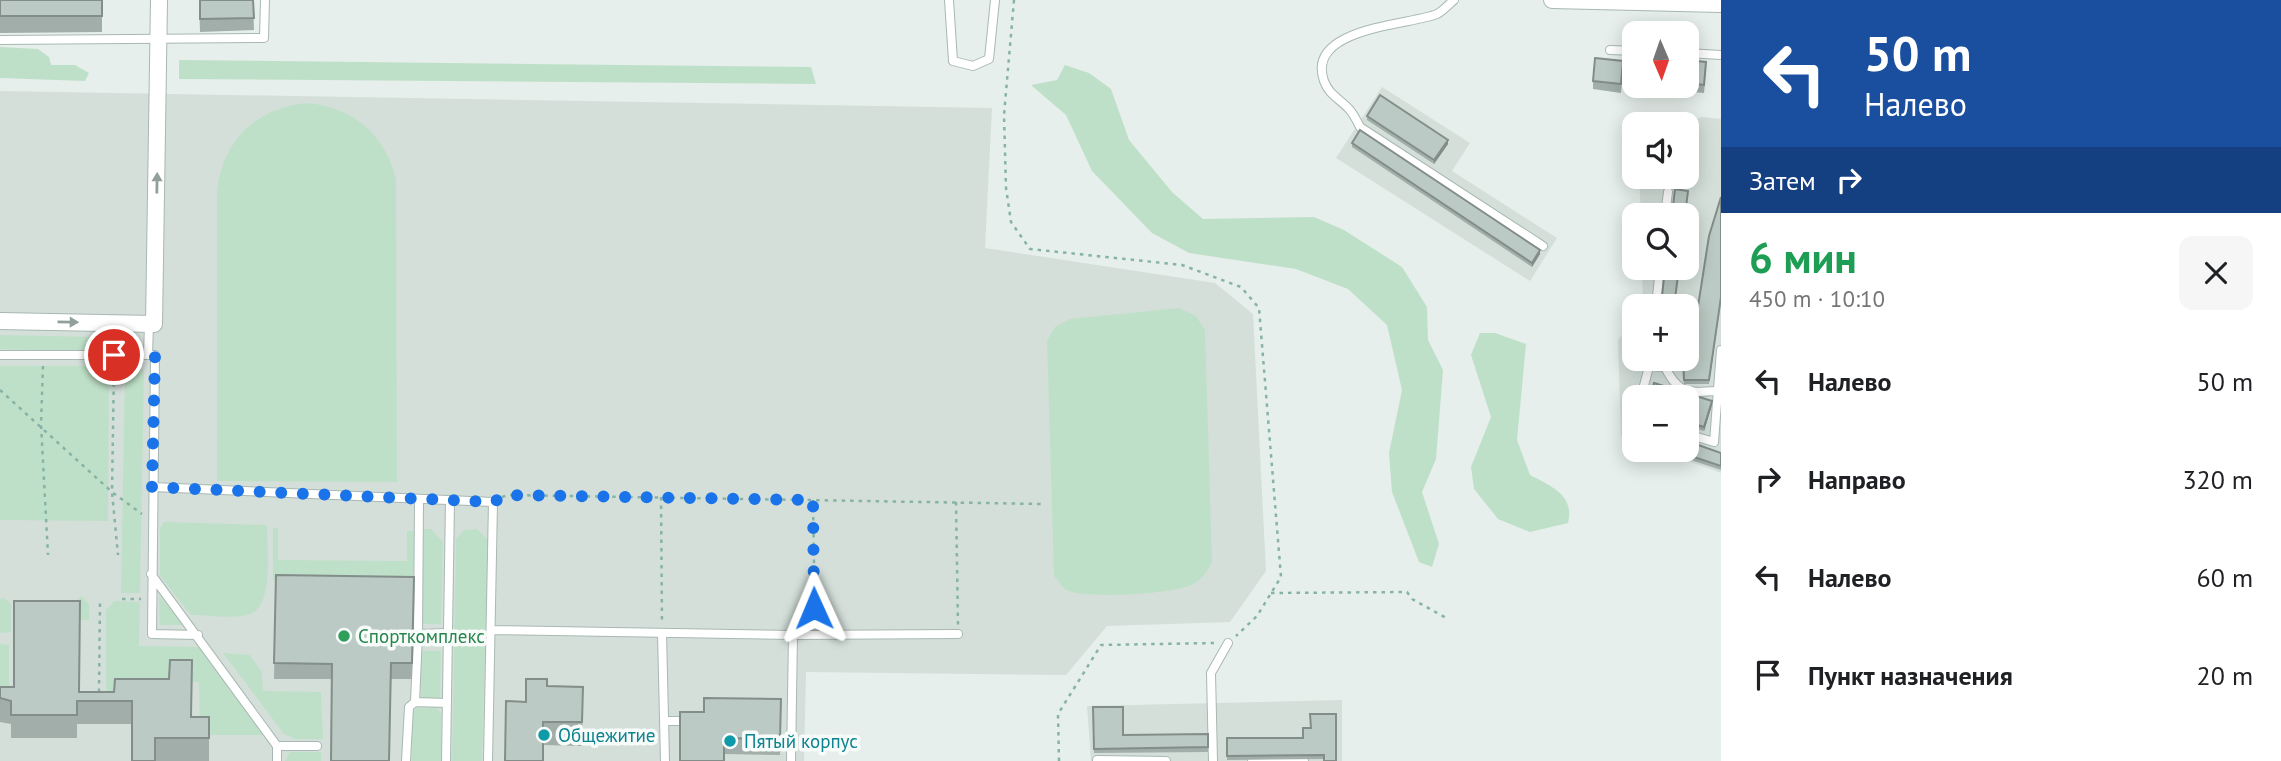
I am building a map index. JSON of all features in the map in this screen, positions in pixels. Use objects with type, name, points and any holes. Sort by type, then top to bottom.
[{"type":"street","points":[[0,321],[154,324],[159,0]]},
{"type":"street","points":[[1552,0],[1721,4]]},
{"type":"lane","points":[[0,40],[264,38],[265,0]]},
{"type":"lane","points":[[948,0],[953,61],[973,65],[989,59],[995,0]]},
{"type":"lane","points":[[1454,0],[1437,14],[1397,21],[1343,41],[1329,50],[1322,67],[1324,80],[1334,98],[1349,109],[1360,127],[1543,246]]},
{"type":"lane","points":[[1610,50],[1622,50]]},
{"type":"lane","points":[[1699,54],[1721,55]]},
{"type":"lane","points":[[1667,203],[1668,192]]},
{"type":"lane","points":[[148,355],[149,324]]},
{"type":"lane","points":[[1699,438],[1717,444],[1721,350]]},
{"type":"lane","points":[[0,355],[155,355],[151,520],[152,634],[198,635]]},
{"type":"lane","points":[[1667,371],[1673,384],[1684,391],[1718,384]]},
{"type":"lane","points":[[152,487],[493,502],[488,761]]},
{"type":"lane","points":[[415,702],[419,499]]},
{"type":"lane","points":[[446,761],[450,501]]},
{"type":"lane","points":[[151,574],[277,746],[277,761]]},
{"type":"lane","points":[[491,630],[793,635],[958,634]]},
{"type":"lane","points":[[662,633],[665,761]]},
{"type":"lane","points":[[418,634],[448,634]]},
{"type":"lane","points":[[791,761],[793,635]]},
{"type":"lane","points":[[1213,761],[1210,673],[1228,643]]},
{"type":"lane","points":[[406,761],[409,707],[415,702],[447,703]]},
{"type":"lane","points":[[665,721],[681,721]]},
{"type":"lane","points":[[277,746],[317,746]]},
{"type":"lane","points":[[1097,760],[1166,761]]},
{"type":"lane","points":[[1252,761],[1304,761]]},
{"type":"path","points":[[1014,0],[1004,115],[1006,188],[1012,222],[1030,249],[1182,265],[1241,287],[1259,308],[1281,577],[1256,617],[1228,643],[1101,645],[1058,714],[1059,761]]},
{"type":"path","points":[[44,355],[41,424],[48,555]]},
{"type":"path","points":[[114,355],[112,492],[117,555]]},
{"type":"path","points":[[0,390],[41,424],[112,492],[151,520]]},
{"type":"path","points":[[493,502],[508,495],[1042,504]]},
{"type":"path","points":[[661,497],[662,633]]},
{"type":"path","points":[[813,500],[815,634]]},
{"type":"path","points":[[956,502],[958,634]]},
{"type":"path","points":[[1271,593],[1407,592],[1412,599],[1448,619]]},
{"type":"path","points":[[122,599],[151,600]]},
{"type":"path","points":[[99,698],[100,601]]},
{"type":"shaded area","points":[[1382,87],[1470,143],[1452,171],[1557,238],[1530,281],[1336,158]]},
{"type":"shaded area","points":[[0,91],[992,108],[985,248],[1215,283],[1253,314],[1266,571],[1230,622],[1107,626],[1066,675],[806,672],[804,761],[0,761]]},
{"type":"shaded area","points":[[1699,118],[1721,119],[1721,473],[1691,462],[1699,462],[1699,385],[1622,385],[1621,436],[1618,340],[1622,335],[1622,371],[1699,371],[1699,294],[1643,294],[1642,280],[1699,280],[1699,203],[1640,203],[1640,189],[1699,189]]},
{"type":"shaded area","points":[[1342,700],[1342,761],[1091,761],[1087,706]]},
{"type":"green space","points":[[0,47],[38,49],[49,57],[51,65],[75,65],[89,73],[85,81],[0,78]]},
{"type":"green space","points":[[179,60],[811,67],[816,84],[179,79]]},
{"type":"green space","points":[[1065,65],[1089,73],[1111,89],[1129,140],[1172,192],[1203,219],[1314,217],[1344,230],[1402,267],[1427,307],[1428,340],[1443,370],[1436,459],[1422,492],[1439,544],[1432,567],[1419,562],[1392,492],[1389,453],[1402,390],[1387,325],[1348,289],[1296,269],[1189,253],[1152,233],[1092,171],[1066,115],[1031,85],[1057,80]]},
{"type":"green space","points":[[307,103],[339,110],[365,126],[384,149],[396,179],[397,482],[217,481],[217,194],[220,175],[234,144],[257,120],[288,106]]},
{"type":"green space","points":[[1179,308],[1196,316],[1205,330],[1212,561],[1201,578],[1191,585],[1166,591],[1107,595],[1065,589],[1054,576],[1047,341],[1055,327],[1070,319]]},
{"type":"green space","points":[[1480,333],[1495,333],[1526,344],[1517,440],[1530,475],[1565,498],[1569,513],[1568,523],[1530,532],[1498,519],[1474,489],[1471,467],[1491,417],[1471,355]]},
{"type":"green space","points":[[0,335],[98,337],[97,352],[0,349]]},
{"type":"green space","points":[[0,366],[109,366],[108,521],[0,520]]},
{"type":"green space","points":[[125,369],[144,370],[140,593],[121,593]]},
{"type":"green space","points":[[164,522],[267,525],[268,573],[264,598],[259,607],[252,613],[239,616],[191,615],[160,576],[160,528]]},
{"type":"green space","points":[[273,528],[278,528],[278,560],[407,561],[407,531],[414,531],[413,580],[273,580]]},
{"type":"green space","points":[[424,529],[431,529],[443,542],[441,624],[422,624]]},
{"type":"green space","points":[[477,529],[488,540],[482,761],[452,761],[456,539],[464,530]]},
{"type":"green space","points":[[81,596],[89,604],[89,620],[73,620],[74,603]]},
{"type":"green space","points":[[159,596],[185,625],[160,625]]},
{"type":"green space","points":[[4,598],[11,604],[11,632],[0,633],[0,599]]},
{"type":"green space","points":[[114,601],[140,602],[139,646],[203,647],[268,735],[200,735],[199,682],[163,682],[106,694],[106,610]]},
{"type":"green space","points":[[0,644],[9,645],[9,704],[0,704]]},
{"type":"green space","points":[[421,651],[441,651],[440,698],[421,698]]},
{"type":"green space","points":[[223,653],[250,655],[262,672],[263,691],[321,692],[323,739],[295,739],[284,734]]},
{"type":"green space","points":[[436,707],[441,713],[441,761],[412,761],[412,713],[417,708]]},
{"type":"green space","points":[[290,752],[321,752],[321,761],[285,761]]},
{"type":"building","points":[[0,0],[102,0],[102,16],[0,16]]},
{"type":"building","points":[[200,0],[253,0],[254,18],[200,19]]},
{"type":"building","points":[[1595,58],[1622,61],[1621,84],[1593,81]]},
{"type":"building","points":[[1699,61],[1706,62],[1704,85],[1699,84]]},
{"type":"building","points":[[1380,95],[1448,140],[1434,160],[1367,116]]},
{"type":"building","points":[[1360,130],[1540,250],[1532,263],[1352,143]]},
{"type":"building","points":[[1675,189],[1688,191],[1686,203],[1673,203]]},
{"type":"building","points":[[1721,197],[1721,297],[1709,380],[1684,380],[1684,371],[1699,371],[1699,300],[1709,236]]},
{"type":"building","points":[[1664,280],[1677,280],[1676,294],[1662,294]]},
{"type":"building","points":[[1699,397],[1712,401],[1704,427],[1699,426]]},
{"type":"building","points":[[1699,445],[1721,453],[1721,466],[1699,459]]},
{"type":"building","name":"Спорткомплекс","points":[[276,575],[414,577],[412,663],[391,663],[389,761],[331,761],[332,664],[274,663]]},
{"type":"building","points":[[14,601],[80,601],[79,692],[114,692],[115,679],[169,679],[170,660],[192,660],[191,717],[209,717],[209,738],[155,738],[155,761],[132,761],[132,701],[77,701],[77,715],[11,715],[11,701],[0,698],[0,687],[14,687]]},
{"type":"building","points":[[526,679],[547,679],[547,686],[583,687],[582,722],[543,722],[543,761],[505,761],[506,701],[526,702]]},
{"type":"building","name":"Пятый корпус","points":[[704,698],[781,699],[780,739],[724,738],[724,761],[680,761],[680,712],[704,712]]},
{"type":"building","points":[[1093,707],[1123,707],[1123,735],[1208,734],[1208,747],[1094,749]]},
{"type":"building","points":[[1310,714],[1336,714],[1336,761],[1324,761],[1324,755],[1227,756],[1227,738],[1303,738],[1303,728],[1311,728]]},
{"type":"place","name":"Спорткомплекс","points":[[344,636]]},
{"type":"place","name":"Общежитие","points":[[544,735]]},
{"type":"place","name":"Пятый корпус","points":[[730,741]]},
{"type":"route","points":[[114,355],[155,355],[152,487],[493,502],[508,495],[813,500],[814,608]]}]
